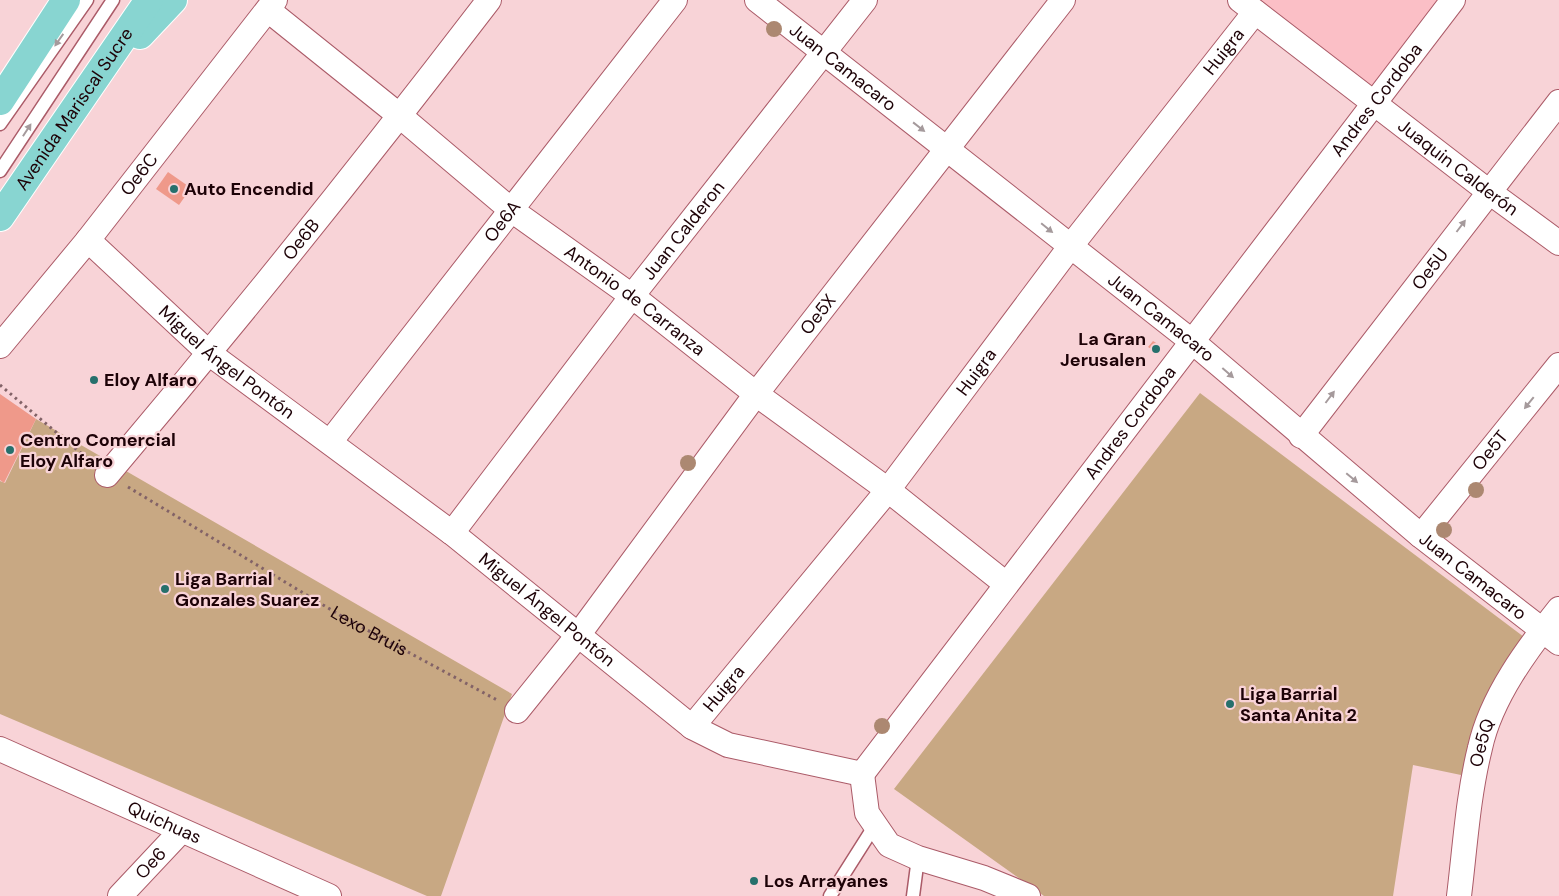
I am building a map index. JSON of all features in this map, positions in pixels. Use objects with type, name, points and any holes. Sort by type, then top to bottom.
[{"type":"main road","points":[[0,100],[66,0]]},
{"type":"main road","name":"Avenida Mariscal Sucre","points":[[0,217],[148,0]]},
{"type":"main road","points":[[109,58],[150,26],[174,0]]},
{"type":"street","name":"Oe6B","points":[[107,475],[210,354],[400,116],[489,0]]},
{"type":"street","name":"Oe6A","points":[[330,442],[675,0]]},
{"type":"street","name":"Juan Camacaro","points":[[756,0],[1194,343],[1301,436],[1422,536],[1551,636]]},
{"type":"street","name":"Juan Calderon","points":[[452,533],[632,296],[865,0]]},
{"type":"street","name":"Oe5X","points":[[578,634],[756,394],[949,150],[1064,0]]},
{"type":"street","name":"Andres Cordoba","points":[[862,774],[1006,584],[1194,343],[1453,0]]},
{"type":"street","name":"Antonio de Carranza","points":[[272,5],[510,209],[632,296],[756,394],[888,490],[1006,584]]},
{"type":"street","name":"Oe6C","points":[[0,346],[88,240],[272,5]]},
{"type":"street","name":"Juaquin Calderón","points":[[1247,6],[1488,191],[1559,243]]},
{"type":"street","name":"Huigra","points":[[692,727],[888,490],[1247,6]]},
{"type":"street","name":"Oe5U","points":[[1301,436],[1488,191],[1559,102]]},
{"type":"street","name":"Miguel Ángel Pontón","points":[[88,240],[210,354],[452,533],[692,727],[728,745],[862,774]]},
{"type":"street","name":"Oe5T","points":[[1422,536],[1559,365]]},
{"type":"street","name":"Oe5Q","points":[[1459,896],[1480,746],[1506,685],[1532,642],[1551,636],[1559,609]]},
{"type":"street","points":[[517,711],[578,634]]},
{"type":"street","name":"Quichuas","points":[[0,749],[329,896]]},
{"type":"street","points":[[862,774],[867,813],[889,844],[918,858],[984,878],[1028,896]]},
{"type":"street","name":"Oe6","points":[[120,896],[181,831]]},
{"type":"lane","points":[[0,124],[87,0]]},
{"type":"lane","points":[[0,171],[113,0]]},
{"type":"lane","points":[[830,896],[875,825]]},
{"type":"lane","points":[[913,896],[918,858]]},
{"type":"path","name":"Lexo Bruis","points":[[0,385],[107,475],[343,617],[517,711]]},
{"type":"shaded area","points":[[1256,0],[1445,0],[1374,91]]},
{"type":"shaded area","name":"Liga Barrial Santa Anita 2","points":[[1200,393],[1532,643],[1461,775],[1413,765],[1393,896],[1044,896],[894,789]]},
{"type":"shaded area","name":"Liga Barrial Gonzales Suarez","points":[[36,419],[512,694],[441,896],[427,896],[0,714],[0,481],[5,483]]},
{"type":"building","name":"Auto Encendid","points":[[168,172],[191,188],[179,205],[156,189]]},
{"type":"building","name":"La Gran Jerusalen","points":[[1153,341],[1161,346],[1159,354],[1148,347]]},
{"type":"building","name":"Centro Comercial Eloy Alfaro","points":[[0,394],[36,419],[4,483],[0,480]]},
{"type":"place","name":"Auto Encendid","points":[[174,189]]},
{"type":"place","name":"La Gran Jerusalen","points":[[1156,349]]},
{"type":"place","name":"Eloy Alfaro","points":[[94,380]]},
{"type":"place","name":"Centro Comercial Eloy Alfaro","points":[[10,450]]},
{"type":"place","name":"Liga Barrial Gonzales Suarez","points":[[165,589]]},
{"type":"place","name":"Liga Barrial Santa Anita 2","points":[[1230,704]]},
{"type":"place","name":"Los Arrayanes","points":[[754,881]]}]
